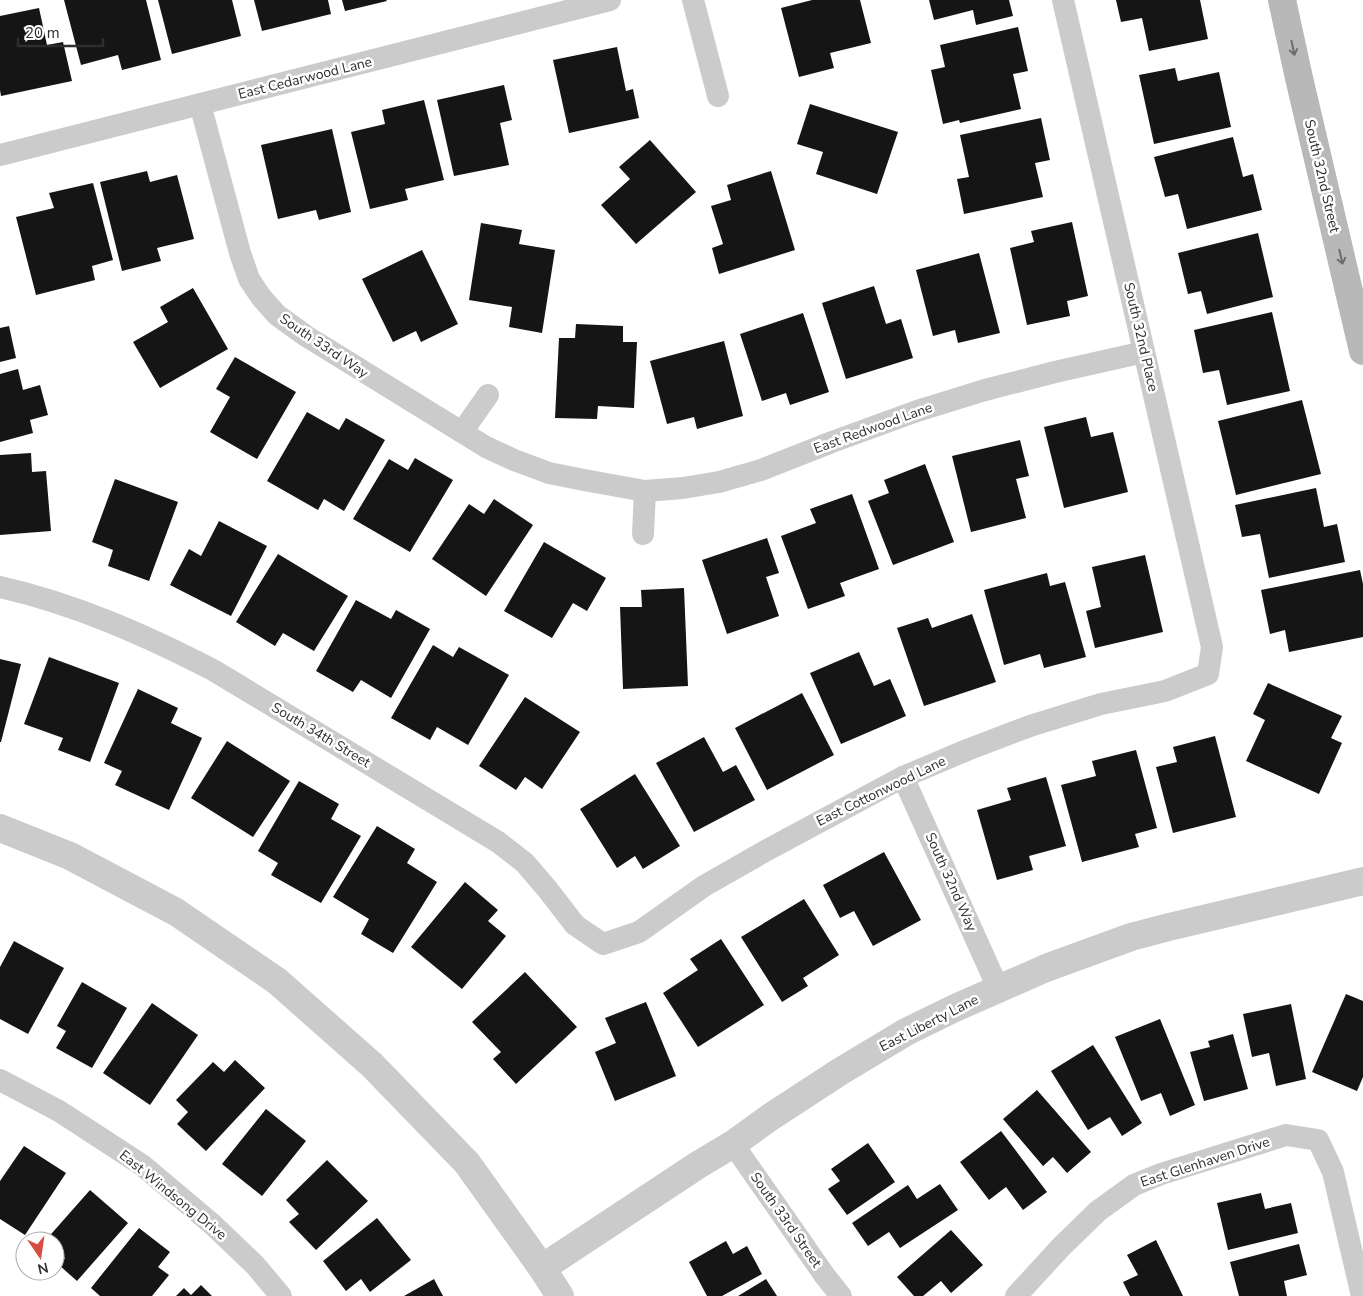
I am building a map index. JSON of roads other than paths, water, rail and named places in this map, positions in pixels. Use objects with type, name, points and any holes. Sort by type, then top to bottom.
[{"type":"main road","name":"South 32nd Street","points":[[1282,0],[1363,351]]},
{"type":"street","name":"East Cedarwood Lane","points":[[0,155],[610,0]]},
{"type":"street","points":[[693,0],[718,96]]},
{"type":"street","name":"South 32nd Place","points":[[1064,0],[1212,647],[1208,674]]},
{"type":"street","name":"South 33rd Way","points":[[200,104],[240,253],[249,279],[260,297],[277,315],[306,336],[486,448],[549,473],[645,491]]},
{"type":"street","name":"East Redwood Lane","points":[[645,491],[683,488],[719,482],[761,470],[917,411],[985,390],[1144,352]]},
{"type":"street","points":[[462,432],[488,395]]},
{"type":"street","points":[[643,534],[645,491]]},
{"type":"street","name":"South 34th Street","points":[[0,587],[30,594],[82,611],[164,644],[213,670],[498,842],[525,863],[575,926],[604,944]]},
{"type":"street","name":"East Cottonwood Lane","points":[[604,944],[639,932],[704,886],[903,777],[1030,726],[1101,704],[1165,691],[1208,674]]},
{"type":"street","name":"South 32nd Way","points":[[903,777],[998,988]]},
{"type":"street","points":[[0,828],[70,856],[176,912],[277,981],[372,1064],[467,1163],[560,1296]]},
{"type":"street","name":"East Liberty Lane","points":[[542,1268],[733,1144],[769,1118],[906,1032],[998,988],[1131,937],[1363,881]]},
{"type":"street","name":"East Windsong Drive","points":[[0,1080],[59,1111],[142,1165],[212,1224],[255,1265],[281,1296]]},
{"type":"street","name":"East Glenhaven Drive","points":[[1016,1296],[1098,1211],[1134,1185],[1161,1174],[1286,1135],[1318,1140],[1333,1172],[1362,1296]]},
{"type":"street","name":"South 33rd Street","points":[[733,1144],[840,1296]]}]
